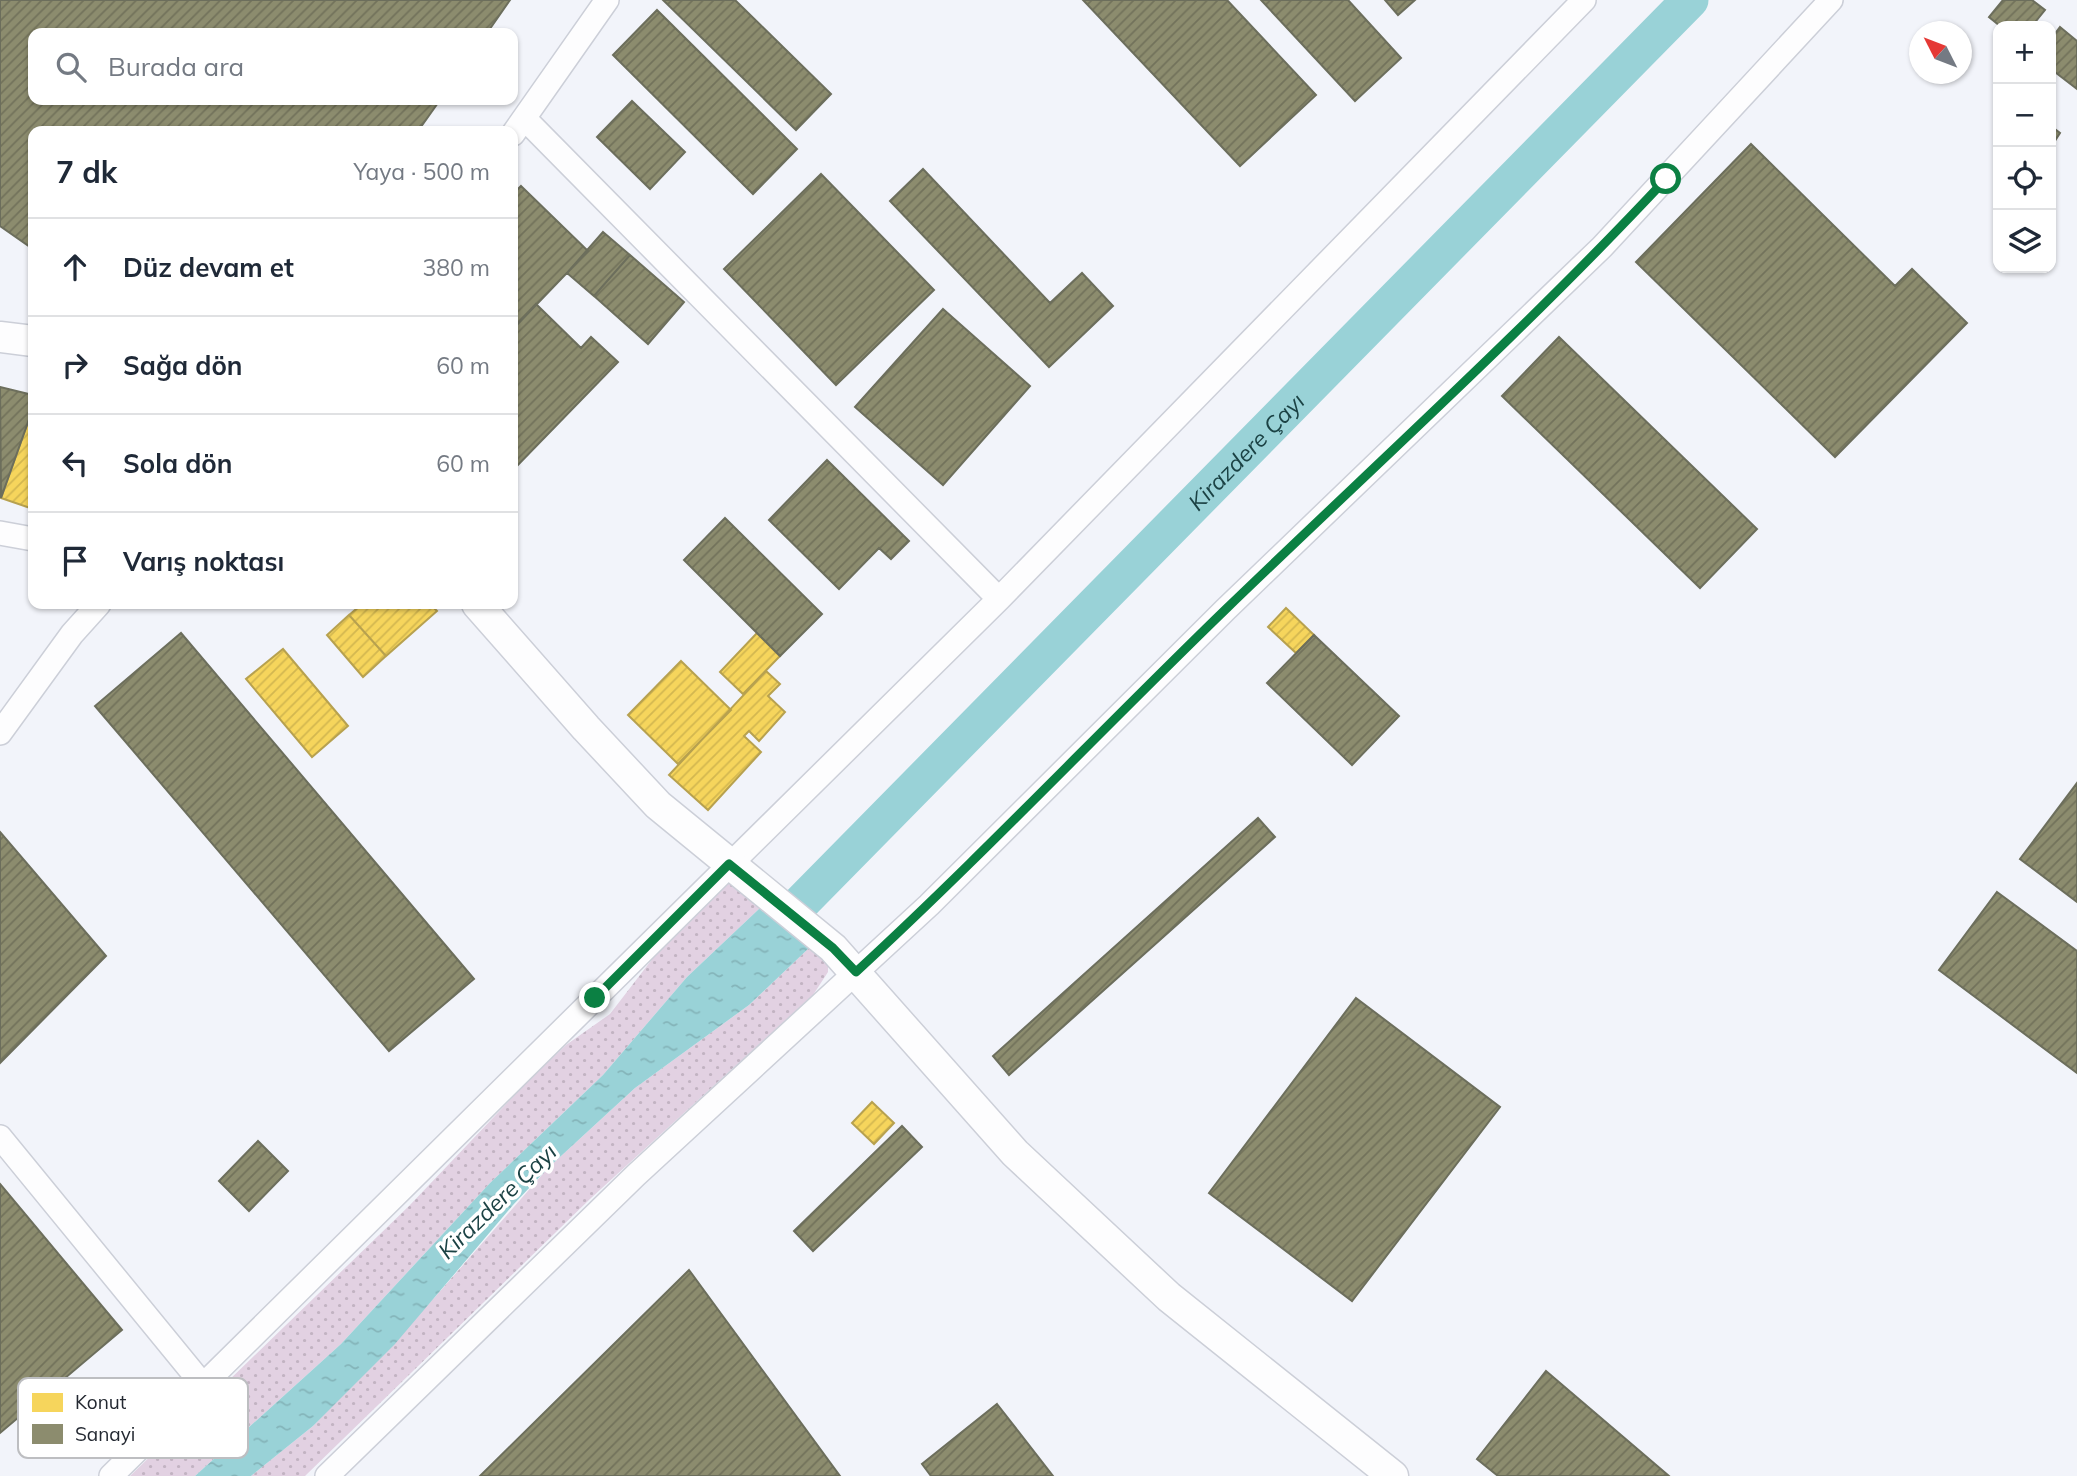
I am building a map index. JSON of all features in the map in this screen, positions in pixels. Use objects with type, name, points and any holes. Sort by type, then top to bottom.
[{"type":"street","points":[[607,0],[519,127],[999,599]]},
{"type":"street","points":[[210,1378],[999,599],[1584,0]]},
{"type":"street","points":[[327,1476],[616,1194],[929,905],[1225,610],[1602,247],[1831,0]]},
{"type":"street","points":[[0,337],[28,340]]},
{"type":"street","points":[[0,533],[28,538]]},
{"type":"street","points":[[0,733],[72,634],[94,609]]},
{"type":"street","points":[[481,609],[630,776],[668,814],[833,948],[1015,1153],[1169,1297],[1393,1476]]},
{"type":"street","points":[[0,1137],[197,1378]]},
{"type":"street","points":[[111,1476],[129,1458]]},
{"type":"shaded area","points":[[729,881],[760,908],[687,977],[603,1075],[490,1183],[341,1344],[248,1428],[248,1378],[231,1378],[409,1206],[528,1081],[566,1045],[610,1014],[663,945]]},
{"type":"shaded area","points":[[809,948],[828,963],[828,972],[813,995],[590,1199],[305,1476],[251,1476],[313,1426],[435,1297],[548,1168],[635,1088],[749,1005]]},
{"type":"shaded area","points":[[149,1458],[215,1458],[195,1476],[130,1476]]},
{"type":"water","points":[[760,908],[809,948],[749,1005],[635,1088],[548,1168],[513,1205],[395,1344],[313,1426],[251,1476],[195,1476],[215,1458],[248,1458],[248,1428],[341,1344],[490,1183],[603,1075],[687,977]]},
{"type":"building: Konut","points":[[28,422],[28,507],[1,498]]},
{"type":"building: Konut","points":[[1286,608],[1314,635],[1296,653],[1268,627]]},
{"type":"building: Konut","points":[[356,609],[437,611],[386,656],[349,615]]},
{"type":"building: Konut","points":[[349,615],[386,656],[363,677],[327,635]]},
{"type":"building: Konut","points":[[757,633],[780,656],[743,694],[720,672]]},
{"type":"building: Konut","points":[[283,649],[348,726],[312,757],[246,679]]},
{"type":"building: Konut","points":[[681,661],[731,710],[678,764],[628,715]]},
{"type":"building: Konut","points":[[766,671],[780,684],[768,696],[785,712],[759,741],[749,731],[744,736],[761,752],[708,810],[669,775]]},
{"type":"building: Konut","points":[[872,1102],[894,1123],[874,1144],[852,1123]]},
{"type":"building: Sanayi","points":[[0,0],[510,0],[490,28],[28,28],[28,105],[436,105],[422,126],[28,126],[28,246],[0,226]]},
{"type":"building: Sanayi","points":[[663,0],[735,0],[831,94],[796,130]]},
{"type":"building: Sanayi","points":[[1083,0],[1227,0],[1316,95],[1240,166]]},
{"type":"building: Sanayi","points":[[1261,0],[1348,0],[1401,58],[1355,101]]},
{"type":"building: Sanayi","points":[[1385,0],[1415,0],[1398,15]]},
{"type":"building: Sanayi","points":[[2003,0],[2032,0],[2045,10],[2036,21],[1994,21],[1989,17]]},
{"type":"building: Sanayi","points":[[657,10],[797,149],[753,194],[613,55]]},
{"type":"building: Sanayi","points":[[2060,27],[2077,41],[2077,89],[2056,73],[2056,32]]},
{"type":"building: Sanayi","points":[[632,101],[685,152],[650,189],[597,137]]},
{"type":"building: Sanayi","points":[[1751,144],[1895,286],[1912,269],[1967,323],[1835,457],[1636,262]]},
{"type":"building: Sanayi","points":[[923,169],[1050,303],[1082,273],[1113,306],[1049,367],[890,201]]},
{"type":"building: Sanayi","points":[[821,174],[934,290],[836,385],[724,269]]},
{"type":"building: Sanayi","points":[[521,186],[588,251],[518,324],[518,189]]},
{"type":"building: Sanayi","points":[[603,232],[630,255],[594,296],[567,273]]},
{"type":"building: Sanayi","points":[[630,255],[684,302],[648,344],[594,296]]},
{"type":"building: Sanayi","points":[[536,304],[581,348],[591,337],[618,362],[518,465],[518,324]]},
{"type":"building: Sanayi","points":[[943,309],[1030,386],[943,485],[855,407]]},
{"type":"building: Sanayi","points":[[1559,337],[1757,529],[1700,588],[1502,396]]},
{"type":"building: Sanayi","points":[[0,387],[28,394],[28,422],[1,498]]},
{"type":"building: Sanayi","points":[[827,460],[909,541],[891,559],[879,548],[839,589],[769,520]]},
{"type":"building: Sanayi","points":[[725,518],[822,614],[780,656],[684,560]]},
{"type":"building: Sanayi","points":[[181,633],[474,979],[389,1051],[95,706]]},
{"type":"building: Sanayi","points":[[1314,635],[1399,716],[1352,765],[1267,683]]},
{"type":"building: Sanayi","points":[[2077,783],[2077,902],[2020,859]]},
{"type":"building: Sanayi","points":[[1258,818],[1275,837],[1009,1075],[993,1056]]},
{"type":"building: Sanayi","points":[[0,832],[106,956],[0,1063]]},
{"type":"building: Sanayi","points":[[1997,892],[2077,951],[2077,1073],[1939,970]]},
{"type":"building: Sanayi","points":[[1356,998],[1500,1107],[1352,1301],[1209,1193]]},
{"type":"building: Sanayi","points":[[902,1126],[922,1147],[813,1251],[794,1231]]},
{"type":"building: Sanayi","points":[[258,1141],[288,1171],[249,1211],[219,1181]]},
{"type":"building: Sanayi","points":[[0,1184],[122,1330],[65,1378],[18,1378],[18,1418],[0,1433]]},
{"type":"building: Sanayi","points":[[689,1270],[840,1476],[480,1476]]},
{"type":"building: Sanayi","points":[[1546,1371],[1669,1476],[1498,1476],[1477,1459]]},
{"type":"building: Sanayi","points":[[997,1404],[1053,1476],[931,1476],[922,1464]]},
{"type":"waterway","name":"Kirazdere Çayı","points":[[801,903],[1690,0]]},
{"type":"route","points":[[595,998],[729,864],[833,948],[856,972],[929,905],[1225,610],[1602,247],[1666,179]]}]
